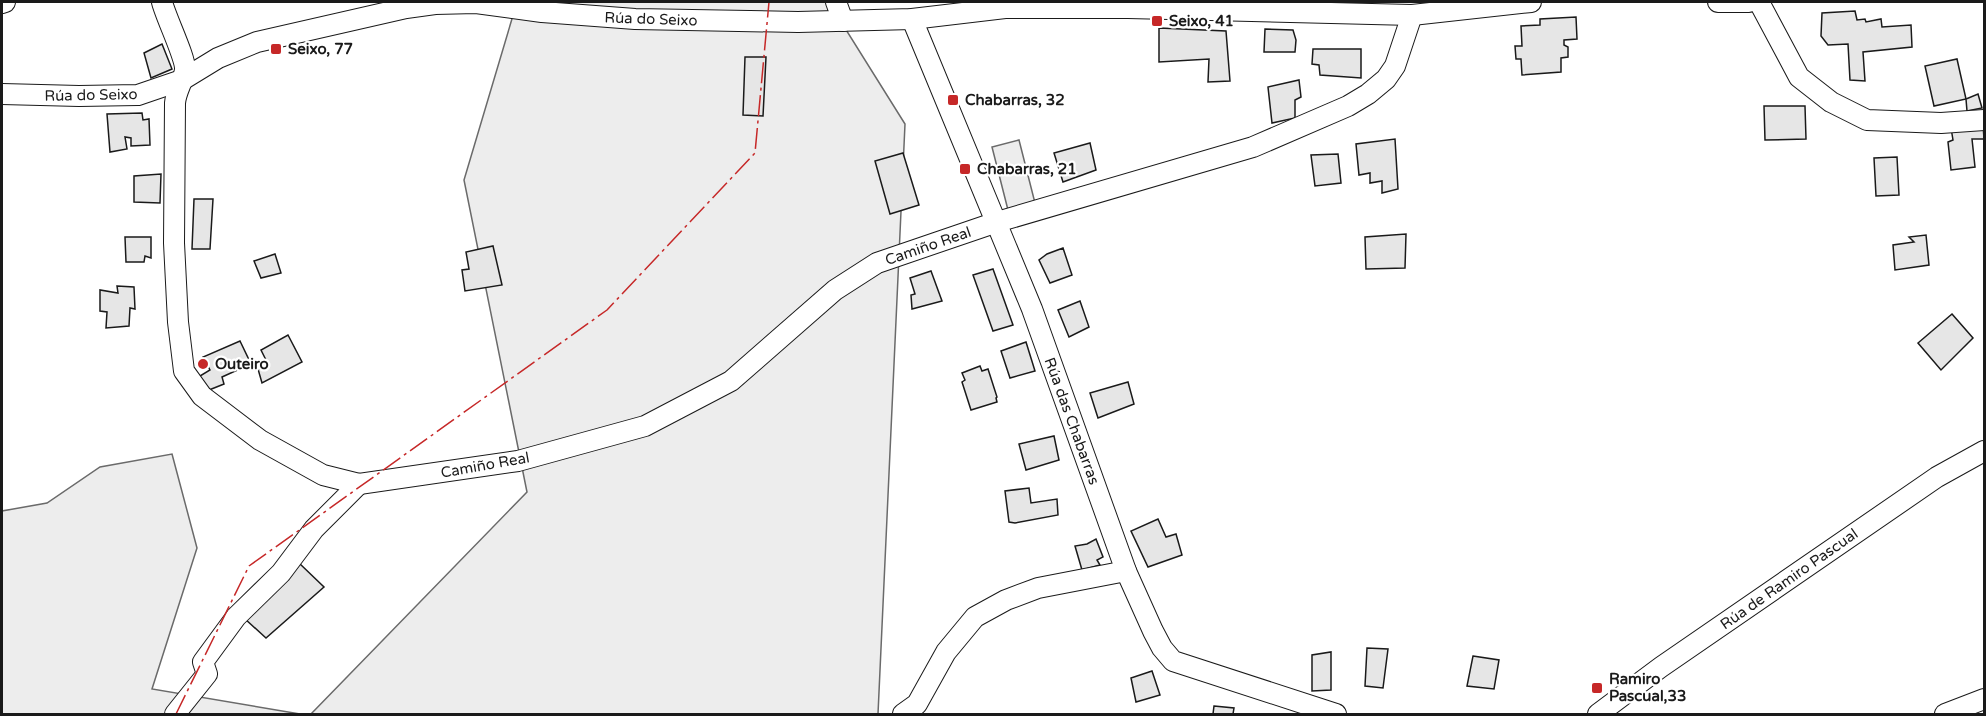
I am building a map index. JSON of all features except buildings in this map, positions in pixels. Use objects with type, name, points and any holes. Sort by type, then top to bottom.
[{"type":"street","name":"Camiño Real","points":[[162,2],[185,69],[176,91],[175,103],[174,243],[177,322],[184,371],[202,396],[260,440],[323,475],[359,484],[518,461],[645,426],[731,381],[835,290],[877,263],[997,222],[1253,147],[1348,106],[1368,94],[1386,79],[1395,66],[1412,15]]},
{"type":"street","name":"Rúa do Seixo","points":[[2,94],[138,95],[182,80],[218,58],[257,42],[406,8],[476,2],[542,12],[634,10],[752,22],[912,19],[1005,8],[1101,5],[1412,15],[1524,2]]},
{"type":"street","points":[[836,2],[843,21]]},
{"type":"street","points":[[1718,2],[1749,2]]},
{"type":"street","points":[[1759,2],[1799,77],[1831,102],[1867,120],[1941,123],[1984,120]]},
{"type":"street","name":"Rúa das Chabarras","points":[[912,19],[1032,309],[1126,571],[1162,648],[1173,661],[1336,714]]},
{"type":"street","name":"Rúa de Ramiro Pascual","points":[[1598,714],[1661,667],[1928,483],[1984,451]]},
{"type":"street","points":[[175,714],[207,674],[203,662],[236,617],[281,573],[314,529],[359,484]]},
{"type":"street","points":[[903,714],[917,704],[946,652],[975,617],[1005,600],[1038,588],[1126,571]]},
{"type":"street","points":[[1945,714],[1984,699]]},
{"type":"shaded area","points":[[517,2],[832,2],[833,9],[905,124],[878,714],[311,714],[527,492],[464,180]]},
{"type":"shaded area","points":[[1019,140],[1035,203],[1008,210],[992,147]]},
{"type":"shaded area","points":[[172,454],[197,548],[152,689],[300,714],[2,714],[2,511],[47,503],[100,467]]},
{"type":"power","points":[[176,714],[249,566],[607,310],[755,153],[769,2]]},
{"type":"place","name":"Seixo, 41","points":[[1157,21]]},
{"type":"place","name":"Seixo, 77","points":[[276,49]]},
{"type":"place","name":"Chabarras, 32","points":[[953,100]]},
{"type":"place","name":"Chabarras, 21","points":[[965,169]]},
{"type":"place","name":"Outeiro","points":[[203,364]]},
{"type":"place","name":"Ramiro Pascual,33","points":[[1597,688]]}]
